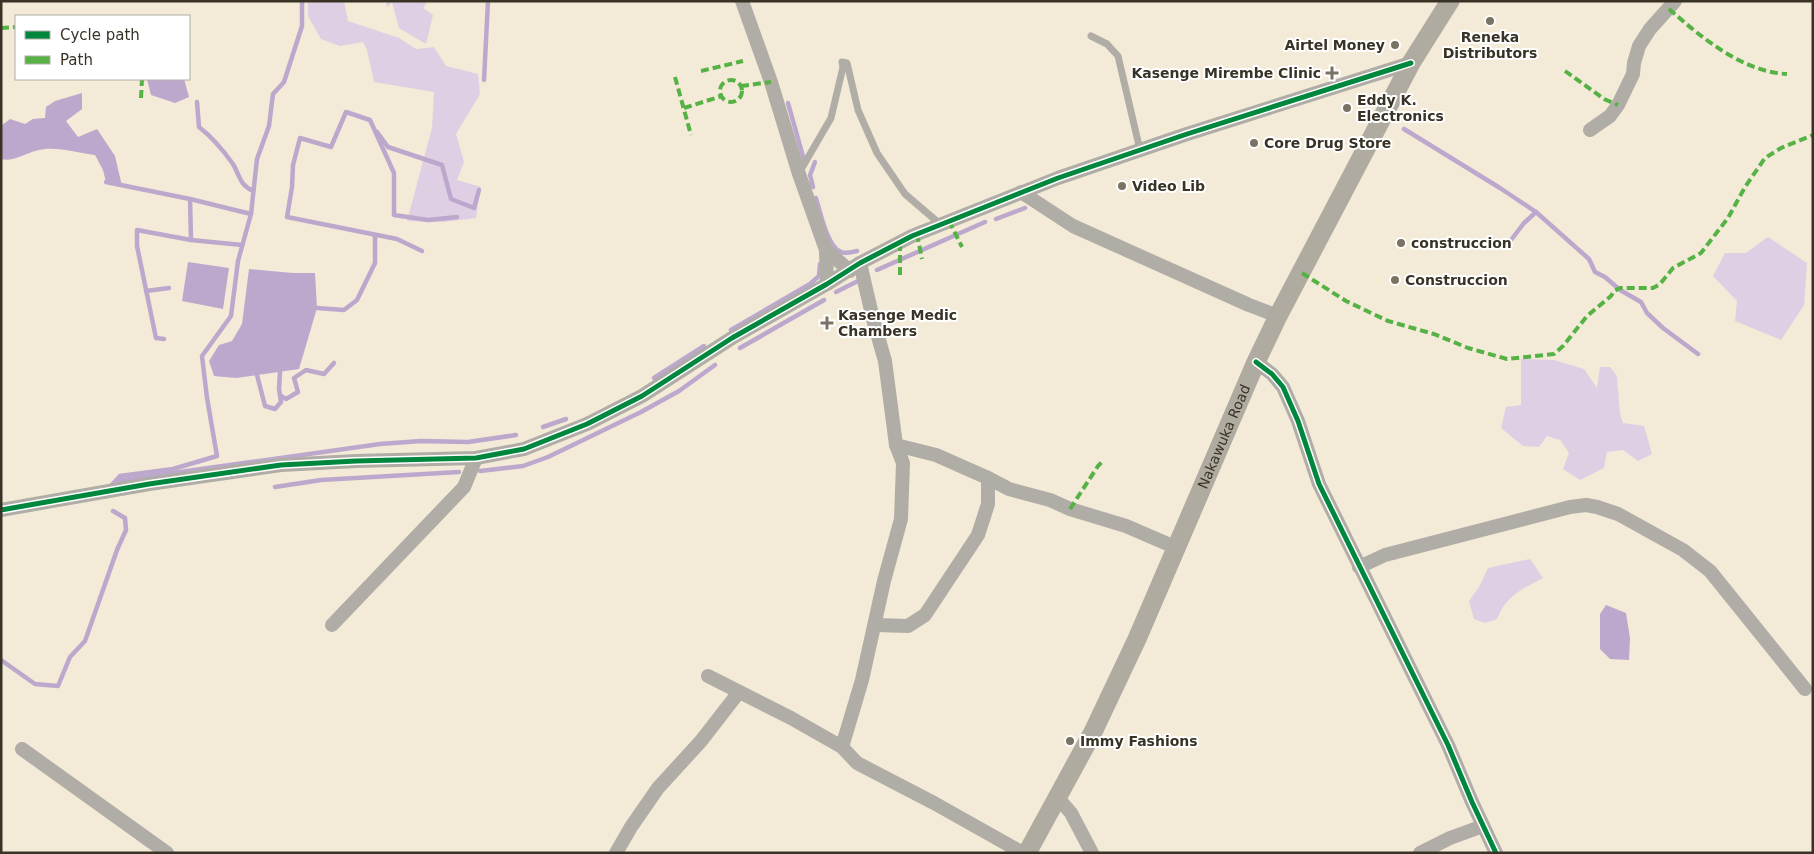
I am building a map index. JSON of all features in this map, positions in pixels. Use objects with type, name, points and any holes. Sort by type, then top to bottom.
[{"type":"main road","name":"Nakawuka Road","points":[[1028,853],[1058,798],[1133,647],[1256,362],[1278,316],[1411,63],[1450,1]]},
{"type":"street","points":[[742,1],[771,82],[799,174],[826,250],[827,284]]},
{"type":"street","points":[[1590,130],[1610,116],[1618,105],[1632,78],[1639,46],[1650,29],[1675,1]]},
{"type":"street","points":[[1,510],[149,484],[281,465],[476,458],[524,449],[587,424],[642,396],[732,338],[912,236],[1021,192],[1140,150],[1411,63]]},
{"type":"street","points":[[1021,192],[1082,230],[1249,305],[1278,316]]},
{"type":"street","points":[[826,250],[855,267],[885,361],[896,445],[903,463],[901,519],[884,580],[876,625],[862,680],[842,747]]},
{"type":"street","points":[[1256,362],[1272,374],[1283,387],[1298,421],[1319,484],[1448,746],[1496,853]]},
{"type":"street","points":[[896,445],[936,456],[1009,489],[1050,500],[1070,509],[1126,526],[1177,548]]},
{"type":"street","points":[[332,625],[464,487],[476,458]]},
{"type":"street","points":[[876,625],[908,626],[925,615],[978,535],[988,504],[988,478]]},
{"type":"street","points":[[1359,567],[1385,555],[1570,507],[1586,505],[1598,507],[1618,514],[1684,550],[1710,571],[1805,689]]},
{"type":"street","points":[[708,676],[791,718],[842,747],[857,763],[934,803],[1023,853]]},
{"type":"street","points":[[616,853],[658,788],[701,741],[739,692]]},
{"type":"street","points":[[22,749],[167,853]]},
{"type":"street","points":[[1058,798],[1071,813],[1092,853]]},
{"type":"street","points":[[1420,853],[1450,838],[1483,826]]},
{"type":"lane","points":[[1091,36],[1108,44],[1118,56],[1140,150]]},
{"type":"lane","points":[[799,174],[830,118],[843,67],[842,62],[847,64],[858,110],[877,153],[905,194],[940,224]]},
{"type":"shaded area","points":[[308,1],[344,1],[348,21],[399,38],[416,49],[434,47],[446,66],[478,74],[480,94],[456,134],[464,162],[457,180],[481,187],[476,218],[443,222],[407,221],[432,128],[434,92],[374,82],[367,50],[363,42],[340,46],[321,39],[308,16]]},
{"type":"shaded area","points":[[386,1],[428,1],[423,8],[433,15],[426,44],[399,28],[392,2],[387,7]]},
{"type":"shaded area","points":[[147,80],[184,80],[189,97],[175,103],[151,95]]},
{"type":"shaded area","points":[[82,93],[82,109],[66,121],[78,137],[97,129],[115,156],[122,186],[106,182],[103,170],[95,155],[65,150],[42,149],[14,159],[1,159],[1,126],[10,119],[25,124],[33,119],[45,118],[46,107],[55,101]]},
{"type":"shaded area","points":[[1768,237],[1807,263],[1804,305],[1781,340],[1735,321],[1737,301],[1713,276],[1725,253],[1746,253]]},
{"type":"shaded area","points":[[188,262],[229,268],[223,309],[182,301]]},
{"type":"shaded area","points":[[249,269],[315,273],[317,308],[299,369],[236,378],[214,376],[209,361],[219,345],[232,341],[242,324]]},
{"type":"shaded area","points":[[1521,359],[1554,360],[1584,369],[1597,388],[1600,367],[1610,367],[1617,376],[1620,414],[1623,423],[1644,426],[1652,454],[1638,461],[1623,450],[1607,452],[1604,468],[1580,480],[1563,469],[1569,453],[1560,440],[1547,436],[1539,447],[1523,446],[1501,428],[1506,407],[1521,405]]},
{"type":"shaded area","points":[[1530,559],[1543,578],[1515,594],[1505,604],[1497,619],[1485,623],[1474,619],[1469,601],[1479,587],[1488,568]]},
{"type":"shaded area","points":[[1606,605],[1626,613],[1630,638],[1629,660],[1610,659],[1600,649],[1600,614]]},
{"type":"waterway","points":[[110,487],[120,476],[173,469],[217,456],[202,356],[231,316],[238,261],[251,214],[257,159],[269,126],[273,94],[284,82],[302,26],[302,1]]},
{"type":"waterway","points":[[484,80],[488,1]]},
{"type":"waterway","points":[[197,102],[199,127],[233,164],[242,183],[253,191]]},
{"type":"waterway","points":[[788,103],[804,160]]},
{"type":"waterway","points":[[422,251],[397,239],[287,217],[292,187],[293,165],[300,138],[331,147],[346,112],[370,120],[394,173],[394,215],[428,220],[457,217]]},
{"type":"waterway","points":[[1404,129],[1536,212],[1589,259],[1595,272],[1641,302],[1647,313],[1663,328],[1698,354]]},
{"type":"waterway","points":[[377,132],[388,147],[442,165],[451,199],[474,208],[479,190]]},
{"type":"waterway","points":[[813,187],[810,175],[815,162]]},
{"type":"waterway","points":[[106,182],[190,199],[251,214]]},
{"type":"waterway","points":[[816,198],[825,229],[832,244],[843,253],[857,251]]},
{"type":"waterway","points":[[190,199],[191,240]]},
{"type":"waterway","points":[[996,219],[1025,208]]},
{"type":"waterway","points":[[1508,244],[1524,223],[1536,212]]},
{"type":"waterway","points":[[877,270],[985,222]]},
{"type":"waterway","points":[[164,339],[156,338],[137,246],[137,230],[191,240],[242,245]]},
{"type":"waterway","points":[[317,308],[344,310],[357,300],[375,263],[375,235]]},
{"type":"waterway","points":[[731,330],[810,284],[819,276],[820,264]]},
{"type":"waterway","points":[[836,292],[860,280]]},
{"type":"waterway","points":[[146,291],[169,288]]},
{"type":"waterway","points":[[740,348],[824,300]]},
{"type":"waterway","points":[[654,378],[704,346]]},
{"type":"waterway","points":[[281,396],[286,399],[298,392],[294,378],[306,370],[324,374],[334,363]]},
{"type":"waterway","points":[[480,471],[523,466],[548,457],[641,412],[679,391],[715,365]]},
{"type":"waterway","points":[[257,375],[265,406],[275,409],[281,402],[279,389],[280,372]]},
{"type":"waterway","points":[[543,427],[566,419]]},
{"type":"waterway","points":[[116,481],[380,444],[421,441],[468,442],[516,435]]},
{"type":"waterway","points":[[275,487],[321,480],[459,472]]},
{"type":"waterway","points":[[1,660],[35,684],[58,686],[70,657],[85,641],[117,550],[126,530],[125,518],[113,511]]},
{"type":"marked path","points":[[1669,9],[1695,31],[1738,60],[1770,72],[1787,74]]},
{"type":"marked path","points":[[1,28],[15,27]]},
{"type":"marked path","points":[[701,71],[743,61]]},
{"type":"marked path","points":[[1565,71],[1604,99],[1618,105]]},
{"type":"marked path","points":[[675,77],[691,135]]},
{"type":"marked path","points":[[141,98],[142,80]]},
{"type":"marked path","points":[[731,80],[739,83],[742,91],[739,99],[731,102],[723,99],[720,91],[723,83],[731,80]]},
{"type":"marked path","points":[[741,86],[771,82]]},
{"type":"marked path","points":[[684,108],[722,96]]},
{"type":"marked path","points":[[1302,273],[1346,301],[1388,321],[1434,334],[1468,348],[1507,359],[1554,354],[1563,346],[1587,316],[1611,296],[1614,291],[1620,288],[1653,288],[1660,284],[1673,268],[1701,253],[1728,218],[1745,187],[1765,158],[1781,148],[1813,135]]},
{"type":"marked path","points":[[949,221],[962,247]]},
{"type":"marked path","points":[[917,234],[922,259]]},
{"type":"marked path","points":[[900,243],[900,279]]},
{"type":"marked path","points":[[1070,509],[1098,466],[1104,460]]},
{"type":"cycle path","points":[[1,510],[149,484],[281,465],[476,458],[524,449],[587,424],[642,396],[732,338],[860,263],[912,236],[1058,178],[1187,134],[1411,63]]},
{"type":"cycle path","points":[[1256,362],[1272,374],[1283,387],[1298,421],[1319,484],[1448,745],[1496,853]]},
{"type":"place","name":"Reneka Distributors","points":[[1490,21]]},
{"type":"place","name":"Airtel Money","points":[[1395,45]]},
{"type":"place","name":"Kasenge Mirembe Clinic","points":[[1332,73]]},
{"type":"place","name":"Eddy K. Electronics","points":[[1347,108]]},
{"type":"place","name":"Core Drug Store","points":[[1254,143]]},
{"type":"place","name":"Video Lib","points":[[1122,186]]},
{"type":"place","name":"construccion","points":[[1401,243]]},
{"type":"place","name":"Construccion","points":[[1395,280]]},
{"type":"place","name":"Kasenge Medic Chambers","points":[[827,323]]},
{"type":"place","name":"Immy Fashions","points":[[1070,741]]}]
